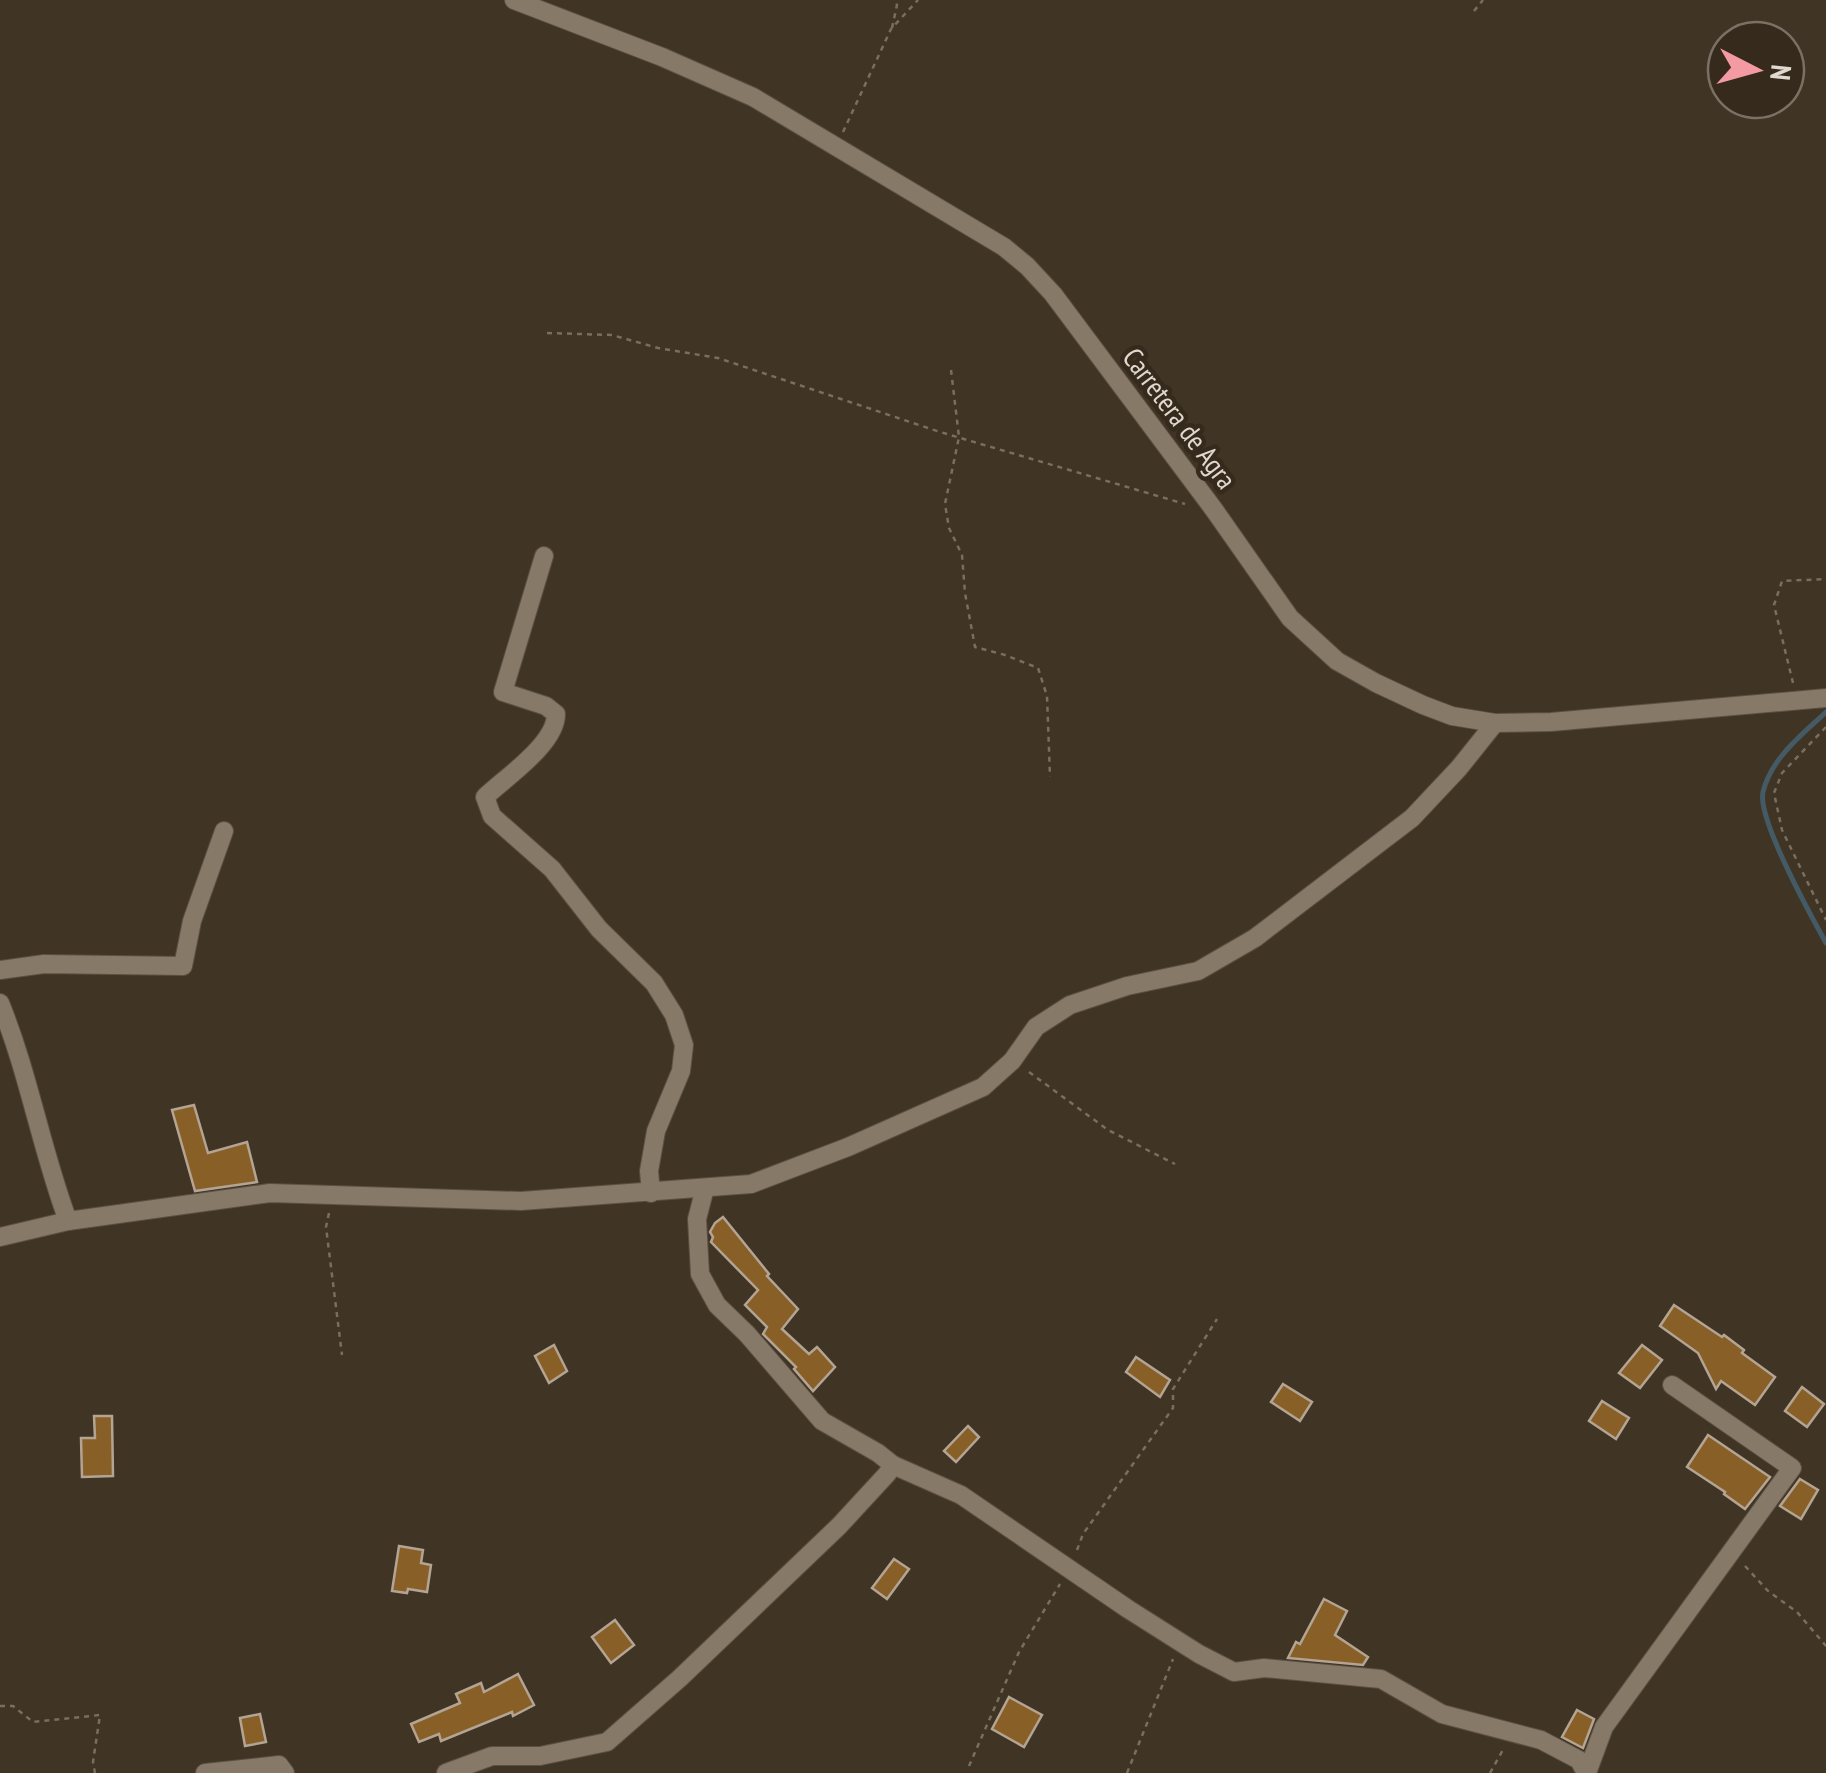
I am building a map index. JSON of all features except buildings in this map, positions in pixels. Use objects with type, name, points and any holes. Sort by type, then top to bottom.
[{"type":"street","name":"Carretera de Agra","points":[[514,0],[754,98],[1004,247],[1054,294],[1290,618],[1337,661],[1423,706],[1452,716],[1495,723],[1826,698]]},
{"type":"street","points":[[544,556],[503,692],[546,706],[556,714],[556,726],[533,754],[485,796],[492,816],[552,868],[598,928],[654,983],[674,1015],[684,1045],[681,1072],[656,1131],[649,1171],[650,1193]]},
{"type":"street","points":[[0,1237],[68,1221],[270,1194],[522,1202],[750,1184],[848,1147],[982,1087],[1012,1061],[1036,1027],[1070,1005],[1127,986],[1198,970],[1255,938],[1412,818],[1495,723]]},
{"type":"street","points":[[0,970],[44,964],[183,966],[192,921],[224,831]]},
{"type":"street","points":[[0,1003],[68,1221]]},
{"type":"street","points":[[705,1188],[697,1219],[700,1274],[717,1305],[822,1421],[893,1465],[962,1494],[1174,1638],[1234,1672],[1264,1668],[1381,1679],[1442,1714],[1541,1740],[1578,1760],[1586,1773]]},
{"type":"street","points":[[1586,1773],[1604,1727],[1792,1468],[1672,1385]]},
{"type":"street","points":[[446,1773],[492,1756],[540,1756],[607,1742],[839,1526],[893,1465]]},
{"type":"street","points":[[205,1773],[279,1765],[285,1773]]},
{"type":"path","points":[[837,146],[892,29],[895,0]]},
{"type":"path","points":[[892,29],[918,0]]},
{"type":"path","points":[[1474,11],[1483,0]]},
{"type":"path","points":[[547,333],[612,335],[718,358],[959,437],[1215,511]]},
{"type":"path","points":[[950,370],[959,437],[945,504],[948,528],[962,555],[976,646],[1038,668],[1046,696],[1050,777]]},
{"type":"path","points":[[1796,699],[1774,606],[1782,582],[1826,578]]},
{"type":"path","points":[[1826,726],[1782,773],[1774,793],[1782,830],[1826,920]]},
{"type":"path","points":[[1012,1061],[1108,1130],[1175,1164]]},
{"type":"path","points":[[342,1355],[326,1227],[331,1201],[346,1195]]},
{"type":"path","points":[[970,1766],[1019,1652],[1070,1567],[1082,1534],[1172,1408],[1174,1388],[1217,1319]]},
{"type":"path","points":[[1732,1552],[1768,1592],[1797,1612],[1826,1646]]},
{"type":"path","points":[[1127,1773],[1173,1659],[1174,1638]]},
{"type":"path","points":[[0,1706],[12,1706],[32,1722],[100,1715],[95,1773]]},
{"type":"path","points":[[1490,1773],[1512,1733]]},
{"type":"waterway","points":[[1826,712],[1780,758],[1763,792],[1763,805],[1776,844],[1826,943]]}]
